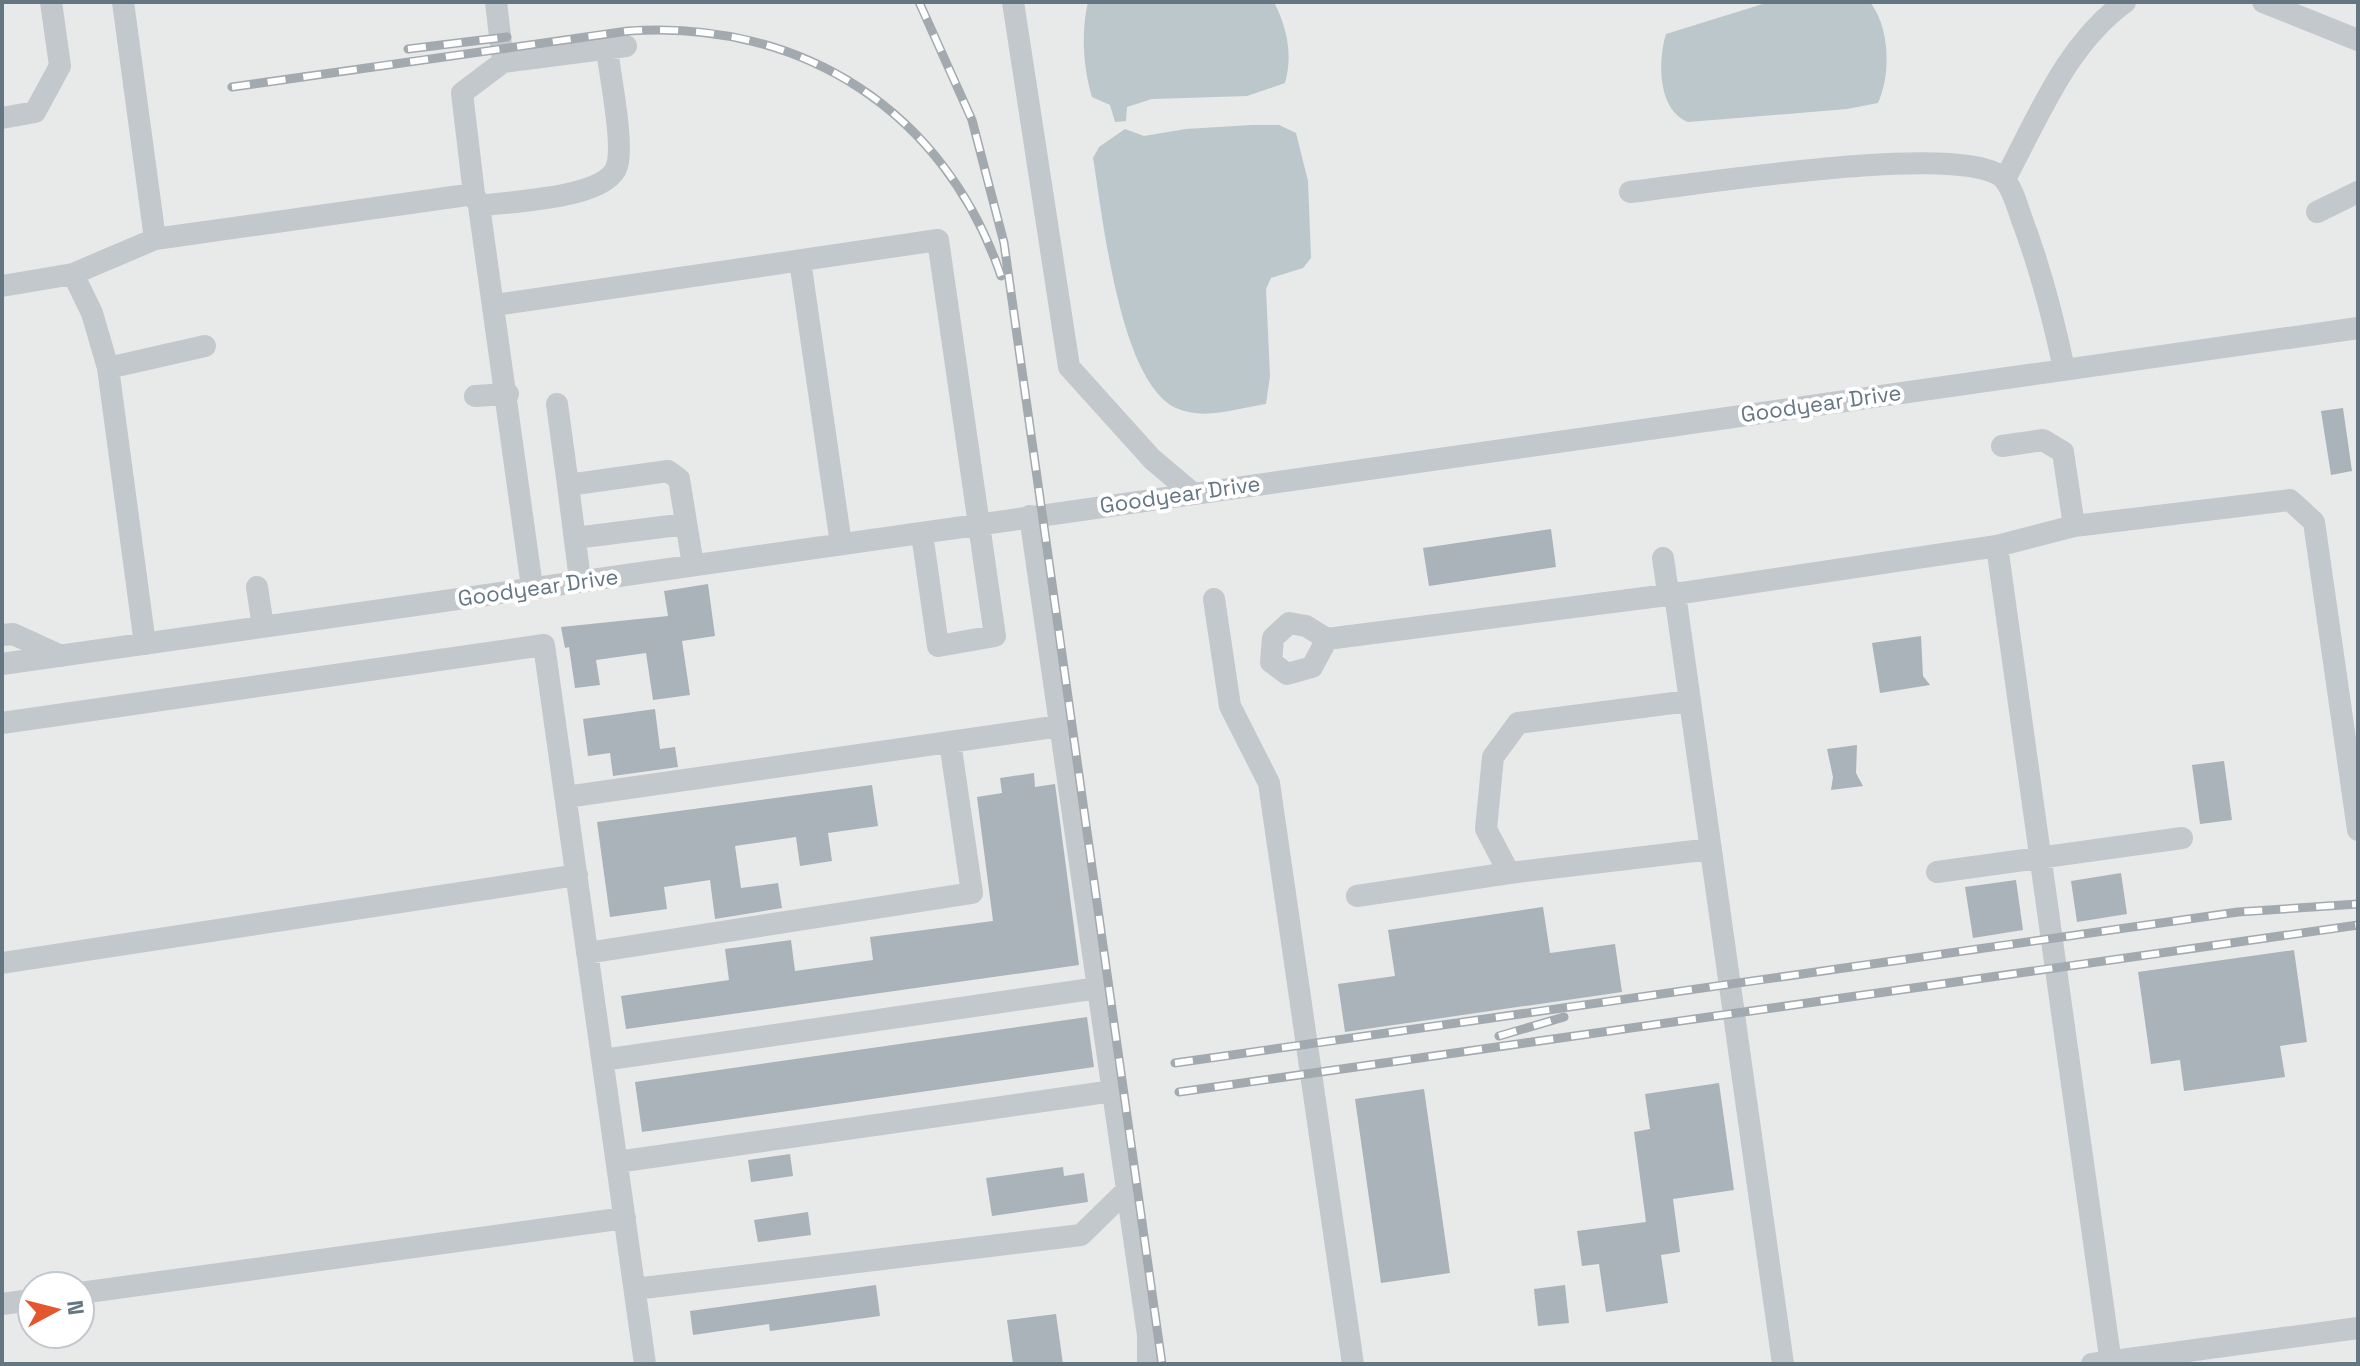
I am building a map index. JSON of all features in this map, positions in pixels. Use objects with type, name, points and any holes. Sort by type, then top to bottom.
[{"type":"street","points":[[2,118],[35,112],[60,66],[51,2]]},
{"type":"street","points":[[123,2],[155,239]]},
{"type":"street","points":[[496,2],[503,62]]},
{"type":"street","points":[[1013,2],[1069,367],[1152,459],[1191,492]]},
{"type":"street","points":[[2005,179],[2076,47],[2101,20],[2125,2]]},
{"type":"street","points":[[2263,2],[2358,40]]},
{"type":"street","points":[[2,286],[73,274],[155,239],[477,200],[591,189],[609,181],[618,166],[616,48],[503,62],[462,93],[477,200],[508,394],[532,587]]},
{"type":"street","points":[[1630,192],[1913,161],[1986,168],[2005,179],[2046,284],[2064,369]]},
{"type":"street","points":[[2317,212],[2358,192]]},
{"type":"street","points":[[495,305],[938,240],[995,636],[938,646],[922,534]]},
{"type":"street","points":[[800,261],[841,544]]},
{"type":"street","points":[[73,274],[92,313],[108,368],[145,644]]},
{"type":"street","name":"Goodyear Drive","points":[[2,664],[922,534],[1191,492],[2358,328]]},
{"type":"street","points":[[108,368],[205,346]]},
{"type":"street","points":[[475,396],[508,394]]},
{"type":"street","points":[[557,404],[580,580]]},
{"type":"street","points":[[2002,446],[2043,440],[2063,452],[2074,526]]},
{"type":"street","points":[[568,485],[668,471],[679,479],[693,565]]},
{"type":"street","points":[[1327,639],[1675,594],[1997,546],[2074,526],[2290,500],[2314,522],[2358,830]]},
{"type":"street","points":[[1030,516],[1148,1335],[1148,1364]]},
{"type":"street","points":[[575,538],[686,524]]},
{"type":"street","points":[[1997,546],[2041,858],[2105,1363],[2205,1356],[2358,1328]]},
{"type":"street","points":[[1663,558],[1667,586],[1675,594],[1783,1364]]},
{"type":"street","points":[[257,587],[263,627]]},
{"type":"street","points":[[1214,599],[1230,706],[1269,783],[1353,1364]]},
{"type":"street","points":[[2,635],[13,634],[61,656]]},
{"type":"street","points":[[2,723],[544,645],[645,1364]]},
{"type":"street","points":[[1509,873],[1486,829],[1493,757],[1518,723],[1689,701]]},
{"type":"street","points":[[566,797],[1060,726]]},
{"type":"street","points":[[587,953],[972,893],[950,742]]},
{"type":"street","points":[[1937,872],[2182,838]]},
{"type":"street","points":[[1357,896],[1509,873],[1711,849]]},
{"type":"street","points":[[2,963],[577,875]]},
{"type":"street","points":[[603,1060],[1098,988]]},
{"type":"street","points":[[617,1162],[1113,1091]]},
{"type":"street","points":[[635,1289],[1081,1235],[1127,1190]]},
{"type":"street","points":[[96,1291],[625,1218]]},
{"type":"shaded area","points":[[2,2],[2358,2],[2358,1364],[2,1364]]},
{"type":"shaded area","points":[[1088,2],[1274,2],[1287,41],[1285,83],[1247,96],[1152,99],[1127,107],[1126,121],[1115,122],[1110,105],[1092,97],[1089,86],[1084,37]]},
{"type":"shaded area","points":[[1870,2],[1882,24],[1885,38],[1885,79],[1878,103],[1847,109],[1688,122],[1670,107],[1661,70],[1666,34],[1766,3]]},
{"type":"shaded area","points":[[1279,125],[1296,133],[1308,181],[1311,258],[1303,268],[1271,278],[1266,289],[1270,376],[1266,404],[1209,414],[1187,412],[1176,408],[1156,392],[1140,366],[1127,332],[1109,255],[1093,158],[1099,147],[1125,129],[1144,136],[1186,129]]},
{"type":"building","points":[[2343,408],[2352,471],[2331,475],[2321,411]]},
{"type":"building","points":[[1551,529],[1556,567],[1429,586],[1423,548]]},
{"type":"building","points":[[708,584],[715,636],[682,641],[690,695],[653,700],[646,653],[596,660],[600,685],[575,688],[569,647],[565,648],[561,627],[668,616],[664,591]]},
{"type":"building","points":[[1921,636],[1923,676],[1930,685],[1880,693],[1872,643]]},
{"type":"building","points":[[655,709],[660,749],[675,747],[678,767],[613,776],[610,753],[588,756],[583,719]]},
{"type":"building","points":[[1857,745],[1856,773],[1863,786],[1831,790],[1833,777],[1827,749]]},
{"type":"building","points":[[2224,761],[2232,820],[2200,824],[2192,765]]},
{"type":"building","points":[[1034,773],[1035,787],[1055,784],[1079,965],[626,1029],[621,996],[729,980],[725,949],[791,940],[795,971],[873,960],[870,937],[993,921],[977,797],[1002,793],[1000,778]]},
{"type":"building","points":[[872,785],[878,826],[828,833],[832,861],[800,866],[796,837],[735,846],[741,888],[778,883],[782,908],[715,919],[710,880],[664,887],[667,909],[610,917],[597,822]]},
{"type":"building","points":[[2121,873],[2127,914],[2077,922],[2071,881]]},
{"type":"building","points":[[2016,880],[2023,930],[1973,938],[1965,887]]},
{"type":"building","points":[[1543,907],[1550,953],[1615,944],[1622,992],[1345,1032],[1338,984],[1395,976],[1388,930]]},
{"type":"building","points":[[2294,950],[2307,1042],[2280,1046],[2285,1077],[2184,1091],[2180,1060],[2151,1064],[2138,972]]},
{"type":"building","points":[[1087,1017],[1094,1067],[642,1132],[635,1082]]},
{"type":"building","points":[[1719,1083],[1734,1190],[1673,1199],[1680,1252],[1661,1255],[1668,1303],[1606,1312],[1599,1264],[1582,1266],[1577,1231],[1646,1222],[1634,1132],[1650,1129],[1645,1094]]},
{"type":"building","points":[[1424,1089],[1450,1273],[1381,1283],[1355,1099]]},
{"type":"building","points":[[790,1154],[793,1176],[751,1182],[748,1160]]},
{"type":"building","points":[[1063,1167],[1064,1176],[1084,1173],[1088,1202],[992,1216],[986,1178]]},
{"type":"building","points":[[808,1212],[811,1235],[758,1242],[754,1220]]},
{"type":"building","points":[[876,1285],[880,1316],[770,1331],[769,1324],[693,1335],[690,1311]]},
{"type":"building","points":[[1565,1285],[1569,1323],[1538,1326],[1534,1289]]},
{"type":"building","points":[[1056,1314],[1063,1364],[1013,1364],[1007,1320]]},
{"type":"railway","points":[[919,2],[972,120],[1004,243],[1162,1364]]},
{"type":"railway","points":[[232,87],[628,31],[691,31],[751,41],[807,60],[858,87],[904,123],[943,166],[976,218],[1001,276]]},
{"type":"railway","points":[[408,49],[507,37]]},
{"type":"railway","points":[[1175,1063],[2238,912],[2358,904]]},
{"type":"railway","points":[[1179,1092],[2358,925]]},
{"type":"railway","points":[[1499,1036],[1564,1017]]}]
